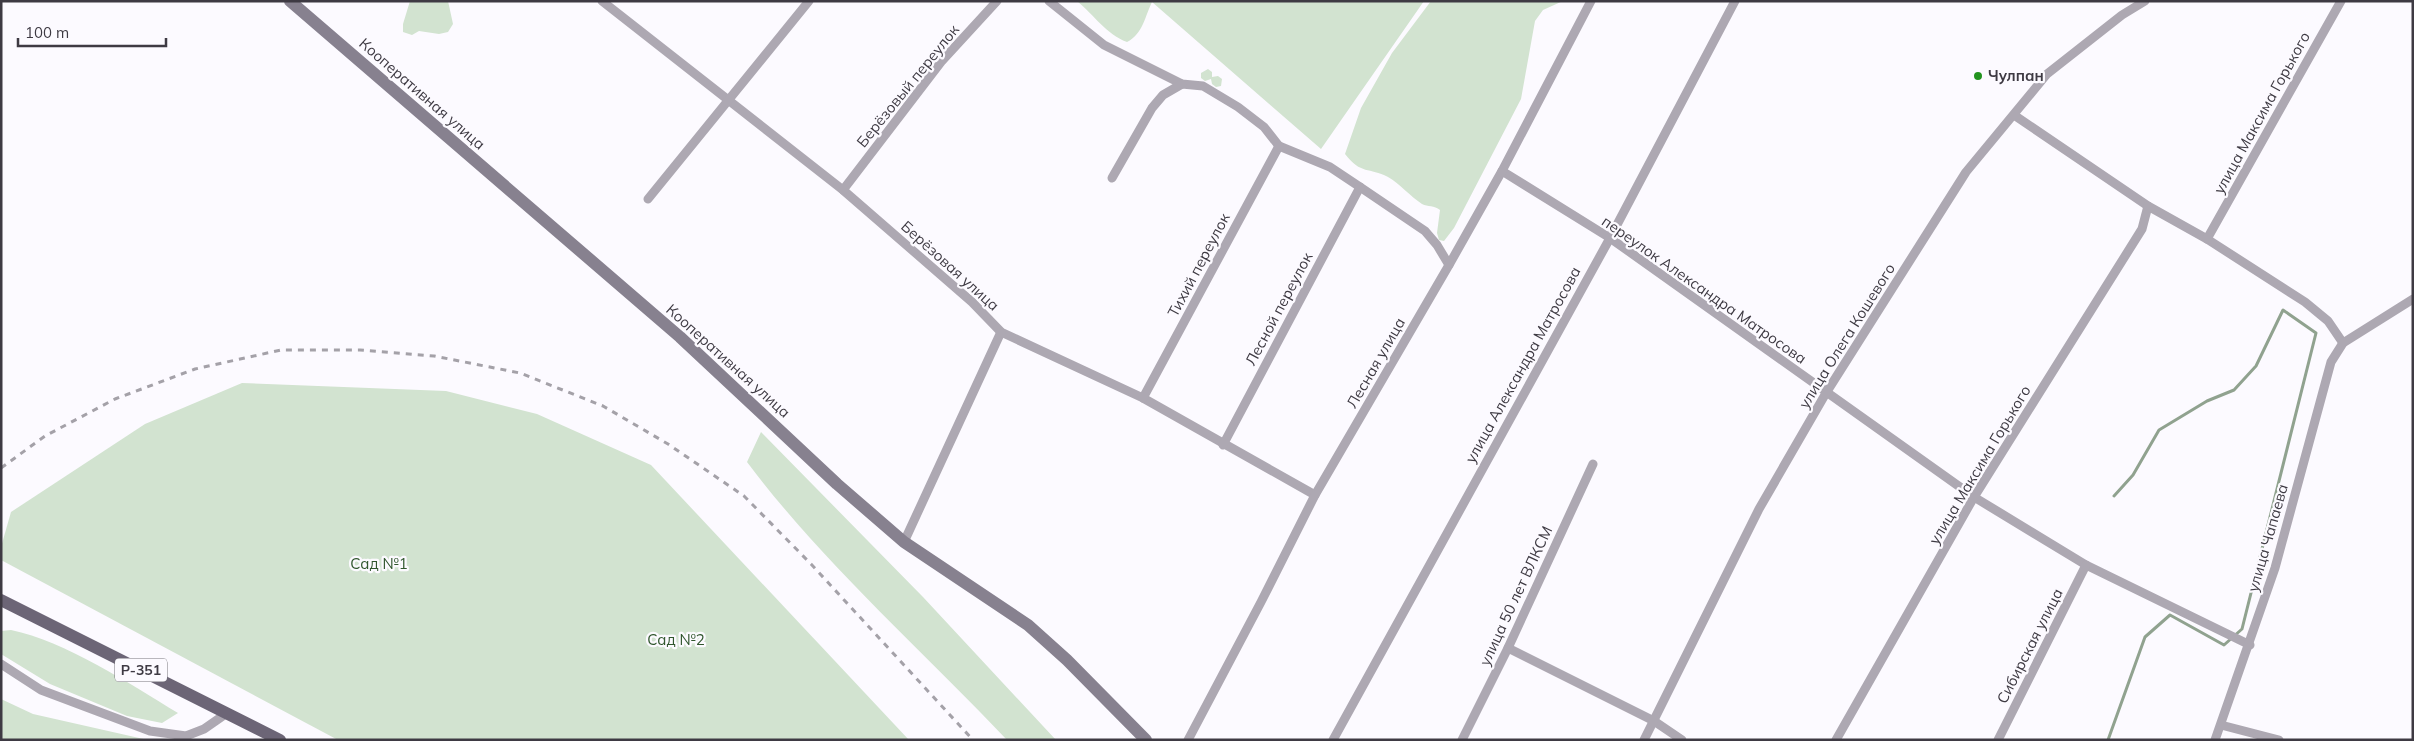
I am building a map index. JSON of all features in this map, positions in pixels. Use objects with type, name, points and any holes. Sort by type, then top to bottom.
[{"type":"main road","name":"Кооперативная улица","points":[[290,1],[680,338],[837,484],[904,542],[1028,626],[1067,660],[1146,740]]},
{"type":"main road","name":"Р-351","points":[[1,600],[280,740]]},
{"type":"street","name":"Берёзовая улица","points":[[602,1],[843,190],[972,302],[1000,332],[1143,398],[1315,495]]},
{"type":"street","points":[[648,199],[726,100],[809,1]]},
{"type":"street","name":"Берёзовый переулок","points":[[843,190],[941,62],[997,1]]},
{"type":"street","points":[[1048,1],[1104,45],[1182,84],[1203,86],[1238,107],[1264,127],[1279,146],[1330,167],[1424,231],[1437,245],[1449,265]]},
{"type":"street","name":"Лесная улица","points":[[1188,740],[1315,495],[1502,171],[1591,1]]},
{"type":"street","name":"улица Александра Матросова","points":[[1333,740],[1610,238],[1735,1]]},
{"type":"street","name":"улица Олега Кошевого","points":[[1644,740],[1759,509],[1826,393],[1966,172],[2047,74],[2122,14],[2146,1]]},
{"type":"street","name":"улица Максима Горького","points":[[2207,239],[2341,1]]},
{"type":"street","points":[[1112,178],[1152,108],[1163,94],[1182,84]]},
{"type":"street","points":[[2014,115],[2148,206],[2207,239],[2305,302],[2328,321],[2343,343],[2413,298]]},
{"type":"street","name":"Тихий переулок","points":[[1143,398],[1279,146]]},
{"type":"street","name":"переулок Александра Матросова","points":[[1502,171],[1610,238],[1974,497],[2086,565],[2250,645]]},
{"type":"street","name":"Лесной переулок","points":[[1223,444],[1360,187]]},
{"type":"street","name":"улица Максима Горького","points":[[1836,740],[1974,497],[2142,229],[2148,206]]},
{"type":"street","points":[[904,542],[1000,332]]},
{"type":"street","name":"улица Чапаева","points":[[2215,740],[2250,645],[2275,568],[2331,362],[2343,343]]},
{"type":"street","name":"улица 50 лет ВЛКСМ","points":[[1462,740],[1508,648],[1593,464]]},
{"type":"street","name":"Сибирская улица","points":[[1998,740],[2086,565]]},
{"type":"street","points":[[1508,648],[1654,720],[1682,740]]},
{"type":"street","points":[[1,664],[41,690],[150,730],[186,736],[204,729],[227,713]]},
{"type":"street","points":[[2221,725],[2280,740]]},
{"type":"green space","points":[[410,1],[448,1],[453,24],[448,32],[439,34],[419,31],[412,35],[403,32],[403,24]]},
{"type":"green space","points":[[1077,1],[1424,1],[1321,149],[1152,2],[1140,30],[1127,42],[1106,29]]},
{"type":"green space","points":[[1431,1],[1563,1],[1543,10],[1535,21],[1521,99],[1454,228],[1444,241],[1439,240],[1437,233],[1440,210],[1436,207],[1422,204],[1388,177],[1361,168],[1345,154],[1361,108],[1392,53]]},
{"type":"green space","points":[[1208,69],[1212,72],[1212,77],[1218,76],[1222,79],[1221,86],[1216,87],[1212,84],[1211,79],[1205,81],[1201,78],[1201,73]]},
{"type":"green space","name":"Сад №1","points":[[242,383],[446,391],[537,414],[651,465],[909,740],[338,740],[1,560],[1,547],[11,512],[145,424]]},
{"type":"green space","points":[[761,432],[923,597],[1056,740],[1007,740],[840,570],[776,499],[747,462]]},
{"type":"green space","points":[[11,630],[75,653],[178,713],[162,723],[127,716],[50,684],[1,654],[1,631]]},
{"type":"green space","points":[[1,699],[33,714],[148,740],[1,740]]},
{"type":"waterway","points":[[2108,740],[2145,637],[2170,615],[2224,645],[2242,629],[2316,333],[2283,310],[2256,366],[2234,390],[2207,401],[2159,430],[2133,475],[2114,496]]},
{"type":"railway","points":[[1,468],[45,436],[115,399],[195,369],[281,350],[360,350],[434,356],[520,373],[603,406],[668,444],[744,496],[811,564],[973,740]]},
{"type":"place","name":"Чулпан","points":[[1978,76]]},
{"type":"park label","name":"Сад №2","points":[[676,640]]}]
